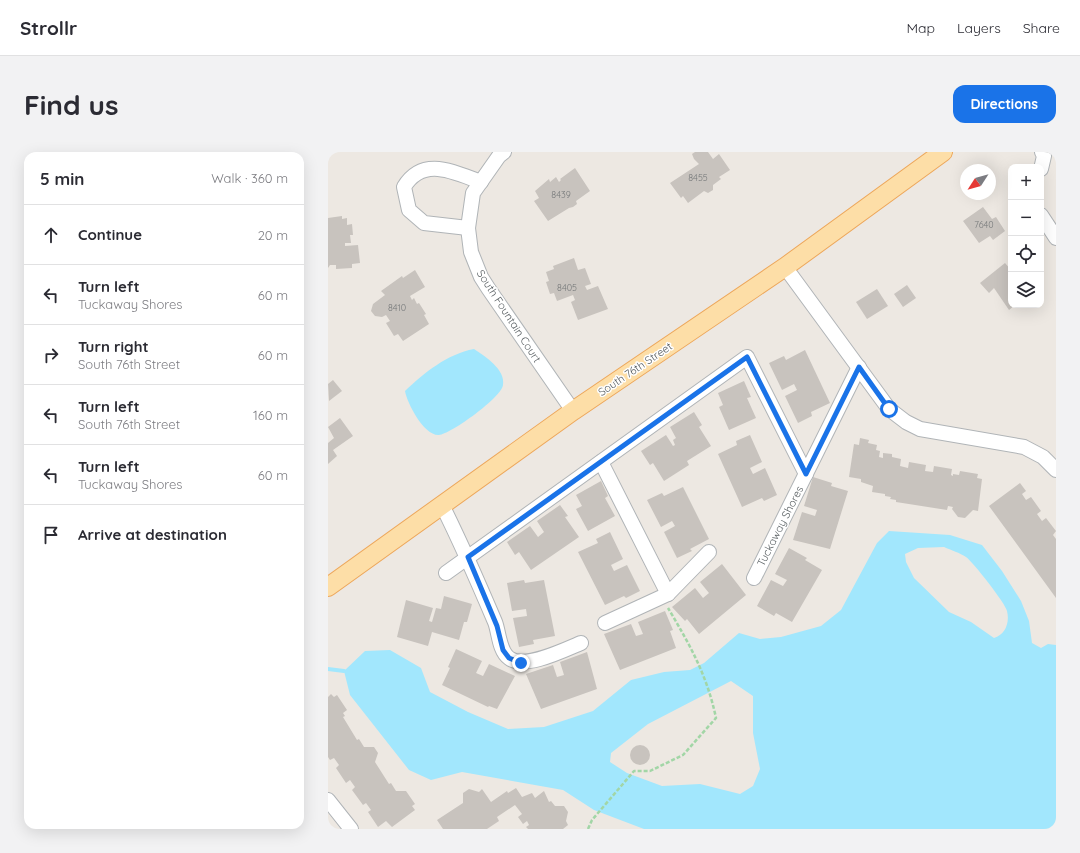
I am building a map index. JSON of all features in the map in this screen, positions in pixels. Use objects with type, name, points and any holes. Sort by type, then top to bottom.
[{"type":"main road","name":"South 76th Street","points":[[328,587],[573,410],[785,267],[943,152]]},
{"type":"street","name":"South Fountain Court","points":[[504,152],[499,156],[473,193],[468,228],[471,252],[481,277],[573,410]]},
{"type":"street","points":[[1042,152],[1044,156],[1042,164]]},
{"type":"street","points":[[468,228],[424,223],[409,210],[404,187],[410,176],[424,169],[436,168],[481,182]]},
{"type":"street","points":[[1044,220],[1056,238]]},
{"type":"street","points":[[785,267],[889,409],[906,422],[920,429],[1024,447],[1042,457],[1056,470]]},
{"type":"street","points":[[446,573],[747,357],[806,474]]},
{"type":"street","name":"Tuckaway Shores","points":[[754,578],[859,367]]},
{"type":"street","points":[[601,462],[665,595]]},
{"type":"street","points":[[442,505],[468,557],[497,626],[503,650],[509,658],[521,663],[545,657],[581,643]]},
{"type":"street","points":[[605,623],[665,595],[709,552]]},
{"type":"street","points":[[328,800],[352,829]]},
{"type":"path","points":[[588,829],[592,820],[634,771],[650,771],[683,755],[716,718],[711,696],[697,659],[665,595]]},
{"type":"water","points":[[474,349],[494,364],[501,374],[503,385],[494,398],[464,422],[445,433],[439,435],[433,434],[422,425],[417,418],[409,403],[405,391],[436,365],[454,355]]},
{"type":"water","points":[[889,531],[950,535],[982,545],[1002,571],[1021,601],[1029,621],[1032,643],[1041,648],[1048,644],[1056,645],[1056,829],[644,829],[594,810],[563,790],[462,772],[431,780],[409,770],[350,695],[344,671],[365,651],[390,650],[421,668],[430,692],[468,712],[508,729],[544,727],[593,711],[631,680],[664,672],[690,670],[704,663],[739,633],[760,639],[781,637],[821,626],[841,610],[877,543]],"holes":[[[944,547],[961,554],[970,560],[1001,600],[1007,611],[1008,620],[1006,628],[998,636],[994,638],[971,622],[949,612],[914,578],[906,562],[905,554],[918,548]],[[731,681],[753,696],[753,733],[760,769],[753,786],[740,794],[700,784],[662,786],[627,773],[610,762],[611,753],[648,724]]]},
{"type":"building","points":[[695,152],[708,152],[713,159],[719,154],[730,170],[719,177],[721,179],[713,185],[713,190],[708,193],[704,191],[688,203],[683,196],[681,198],[670,183],[699,164],[694,159],[692,154]]},
{"type":"building","points":[[575,168],[590,191],[576,201],[577,204],[573,207],[548,221],[534,201],[539,198],[535,191],[549,179],[550,182],[556,177],[559,182],[561,180],[560,179]]},
{"type":"building","points":[[983,207],[992,219],[996,217],[1005,231],[993,240],[990,236],[979,243],[963,221]]},
{"type":"building","points":[[342,216],[342,219],[347,218],[347,225],[352,224],[353,235],[350,235],[351,243],[345,243],[345,246],[358,245],[360,263],[352,264],[352,268],[336,269],[336,265],[330,265],[328,268],[328,218]]},
{"type":"building","points":[[574,258],[578,270],[585,268],[591,284],[585,286],[587,290],[598,286],[608,309],[578,320],[571,302],[575,300],[573,295],[557,301],[554,293],[550,294],[546,282],[549,281],[546,272],[554,269],[553,266]]},
{"type":"building","points":[[1005,263],[1008,266],[1008,308],[1011,308],[1009,310],[994,288],[989,293],[980,283]]},
{"type":"building","points":[[415,270],[425,287],[410,296],[412,300],[414,298],[417,304],[419,303],[426,314],[424,315],[429,324],[403,341],[398,334],[394,336],[386,323],[390,321],[386,315],[382,317],[375,316],[371,311],[373,304],[385,295],[381,291],[402,276],[403,278]]},
{"type":"building","points":[[907,285],[916,298],[903,307],[894,294]]},
{"type":"building","points":[[877,289],[888,306],[867,319],[856,302]]},
{"type":"building","points":[[805,350],[830,403],[811,412],[812,416],[798,423],[785,396],[797,390],[794,384],[782,390],[769,363],[784,356],[786,360]]},
{"type":"building","points":[[333,380],[342,391],[329,401],[328,384]]},
{"type":"building","points":[[744,381],[751,397],[747,398],[756,418],[729,430],[719,407],[723,405],[718,393]]},
{"type":"building","points":[[694,412],[702,425],[699,427],[711,446],[687,461],[689,465],[664,481],[653,463],[650,465],[641,451],[666,435],[673,446],[675,445],[673,440],[676,438],[670,427]]},
{"type":"building","points":[[340,418],[353,436],[333,450],[337,456],[328,464],[328,443],[334,438],[328,427]]},
{"type":"building","points":[[750,435],[762,462],[750,468],[753,474],[765,468],[777,495],[764,501],[762,498],[742,507],[718,454],[737,445],[736,441]]},
{"type":"building","points":[[860,438],[869,440],[868,443],[877,445],[876,450],[880,451],[879,457],[883,458],[883,453],[892,454],[892,457],[901,459],[900,466],[908,468],[909,462],[926,465],[925,471],[933,472],[934,466],[952,469],[951,475],[953,476],[953,474],[959,475],[960,471],[978,474],[977,478],[982,479],[978,511],[973,510],[965,518],[958,517],[952,509],[953,507],[948,506],[947,510],[896,502],[896,500],[890,499],[891,497],[885,496],[885,494],[872,492],[873,486],[861,482],[861,479],[849,477],[854,444],[859,445]]},
{"type":"building","points":[[813,477],[832,483],[831,486],[848,491],[830,549],[793,540],[802,512],[815,516],[817,510],[804,506]]},
{"type":"building","points":[[601,481],[608,496],[605,498],[615,516],[588,531],[576,509],[582,506],[576,495]]},
{"type":"building","points":[[1020,483],[1026,491],[1022,494],[1026,500],[1031,497],[1041,511],[1037,514],[1042,521],[1046,518],[1056,531],[1053,535],[1056,539],[1056,598],[989,506]]},
{"type":"building","points":[[683,487],[709,539],[690,549],[692,551],[677,558],[664,532],[675,526],[672,521],[661,527],[647,500],[662,493],[664,496]]},
{"type":"building","points":[[560,505],[568,516],[565,517],[579,537],[531,570],[519,552],[515,555],[507,542],[530,526],[538,537],[544,532],[537,521]]},
{"type":"building","points":[[610,532],[623,559],[611,565],[614,571],[627,565],[640,591],[626,598],[624,596],[605,605],[578,552],[598,543],[596,539]]},
{"type":"building","points":[[789,548],[807,558],[805,560],[822,570],[792,622],[776,613],[774,616],[757,606],[771,580],[783,586],[787,580],[775,574]]},
{"type":"building","points":[[722,564],[746,595],[699,634],[687,619],[685,621],[672,607],[695,588],[703,598],[709,593],[700,582]]},
{"type":"building","points":[[524,580],[525,583],[544,580],[555,636],[533,640],[534,644],[519,647],[513,618],[527,616],[526,609],[512,611],[507,583]]},
{"type":"building","points":[[444,596],[472,604],[467,622],[464,622],[459,640],[432,632],[428,646],[397,637],[406,600],[433,608],[429,621],[432,622],[436,608],[441,609]]},
{"type":"building","points":[[665,611],[673,630],[670,631],[676,648],[620,670],[604,634],[631,624],[636,636],[643,634],[638,622]]},
{"type":"building","points":[[456,649],[482,661],[476,673],[483,676],[489,664],[515,676],[497,709],[488,707],[442,685],[450,668],[448,667]]},
{"type":"building","points":[[587,652],[597,689],[541,709],[526,674],[553,665],[557,677],[564,675],[560,662]]},
{"type":"building","points":[[331,694],[334,697],[337,695],[347,710],[343,713],[345,716],[343,717],[357,740],[359,739],[364,747],[374,747],[378,753],[375,762],[389,784],[391,783],[396,791],[406,791],[415,804],[412,806],[415,810],[392,827],[386,821],[378,827],[368,812],[371,810],[366,803],[363,805],[352,790],[355,787],[350,780],[346,783],[336,768],[339,765],[334,758],[330,760],[328,757],[328,697]]},
{"type":"building","points":[[640,745],[647,748],[650,755],[647,762],[640,765],[633,762],[630,755],[633,748]]},
{"type":"building","points":[[516,788],[522,797],[532,793],[535,798],[544,791],[549,802],[551,801],[555,806],[564,806],[568,812],[566,821],[568,825],[563,829],[528,829],[526,827],[529,825],[527,821],[523,824],[518,817],[522,814],[515,805],[497,817],[499,821],[487,829],[443,829],[437,820],[463,803],[463,793],[469,789],[479,792],[482,789],[491,802],[507,791],[508,793]]},
{"type":"waterway","points":[[328,669],[344,671]]},
{"type":"route","points":[[521,663],[509,658],[503,650],[497,626],[468,557],[747,357],[806,474],[859,367],[889,409]]}]
